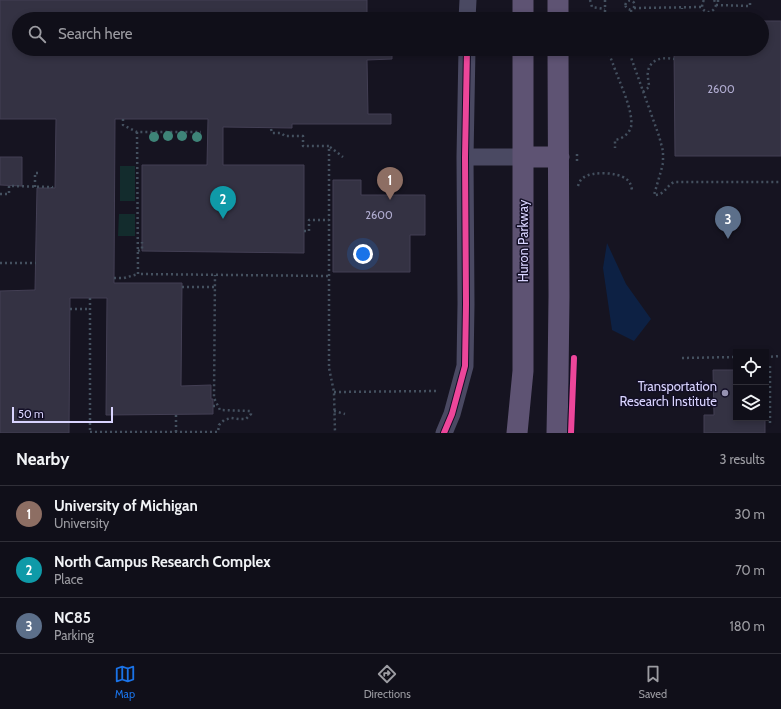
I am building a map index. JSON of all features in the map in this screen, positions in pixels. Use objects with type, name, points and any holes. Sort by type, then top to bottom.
[{"type":"main road","points":[[523,0],[523,12]]},
{"type":"main road","points":[[558,0],[558,12]]},
{"type":"main road","name":"Huron Parkway","points":[[517,433],[523,371],[523,56]]},
{"type":"main road","points":[[557,433],[559,303],[558,56]]},
{"type":"main road","points":[[523,156],[558,157]]},
{"type":"street","points":[[467,12],[468,0]]},
{"type":"street","points":[[444,433],[452,414],[466,366],[467,56]]},
{"type":"street","points":[[466,156],[523,156]]},
{"type":"path","points":[[590,0],[592,7],[605,9],[605,0]]},
{"type":"path","points":[[704,0],[702,2],[702,7],[705,12],[712,12],[715,9],[718,0]]},
{"type":"path","points":[[714,0],[717,5]]},
{"type":"path","points":[[717,5],[750,6],[750,1]]},
{"type":"path","points":[[633,12],[633,9],[702,7]]},
{"type":"path","points":[[610,56],[626,97],[631,124],[631,128],[624,137],[615,140],[615,148]]},
{"type":"path","points":[[630,56],[663,151],[662,171],[654,195],[663,193],[671,183],[674,182],[781,182]]},
{"type":"path","points":[[643,92],[649,87],[648,71],[652,64],[659,59],[674,59]]},
{"type":"path","points":[[123,119],[123,126],[137,132],[201,132]]},
{"type":"path","points":[[272,129],[272,133],[281,133],[285,136],[303,136],[303,146],[329,146],[343,157]]},
{"type":"path","points":[[137,132],[138,274]]},
{"type":"path","points":[[329,146],[329,368],[334,392],[335,433]]},
{"type":"path","points":[[35,187],[35,173],[38,173]]},
{"type":"path","points":[[578,186],[582,179],[588,175],[614,174],[626,178],[629,181],[632,190]]},
{"type":"path","points":[[0,194],[9,194],[9,186],[52,188]]},
{"type":"path","points":[[304,231],[309,231],[309,220],[329,220]]},
{"type":"path","points":[[138,251],[142,249],[142,242]]},
{"type":"path","points":[[0,263],[36,263]]},
{"type":"path","points":[[114,278],[124,278],[138,274],[329,276]]},
{"type":"path","points":[[90,298],[90,433],[218,432],[219,425],[224,420],[231,418],[246,418],[251,414],[250,411],[220,410],[214,398],[215,275]]},
{"type":"path","points":[[182,287],[215,287]]},
{"type":"path","points":[[70,309],[90,309]]},
{"type":"path","points":[[769,357],[781,356]]},
{"type":"path","points":[[682,358],[733,357]]},
{"type":"path","points":[[770,366],[770,424]]},
{"type":"path","points":[[334,392],[437,392]]},
{"type":"path","points":[[213,406],[218,406]]},
{"type":"path","points":[[334,411],[345,414]]},
{"type":"path","points":[[176,415],[176,432]]},
{"type":"green space","points":[[120,166],[135,166],[135,201],[120,201]]},
{"type":"green space","points":[[119,214],[135,214],[135,236],[118,236]]},
{"type":"water","points":[[607,243],[626,284],[651,319],[634,341],[612,330],[603,268]]},
{"type":"building","points":[[0,0],[367,0],[367,12],[12,12],[12,56],[392,56],[392,59],[367,60],[368,114],[391,114],[391,124],[292,124],[292,128],[223,127],[223,165],[304,165],[304,253],[142,251],[142,165],[207,165],[208,119],[115,119],[114,283],[182,283],[181,386],[211,385],[213,414],[106,415],[107,298],[70,298],[69,433],[0,433],[0,291],[35,290],[37,188],[55,188],[56,119],[0,119]]},
{"type":"building","points":[[769,21],[781,21],[781,156],[675,156],[674,56],[769,56]]},
{"type":"building","points":[[0,157],[22,157],[22,186],[0,185]]},
{"type":"building","points":[[333,180],[361,180],[361,195],[425,195],[425,235],[410,235],[410,272],[333,272]]},
{"type":"building","name":"Transportation Research Institute","points":[[713,370],[733,370],[733,421],[765,421],[765,433],[704,433],[704,415],[714,415]]},
{"type":"cycle path","points":[[444,433],[452,414],[465,366],[465,157],[467,56]]},
{"type":"cycle path","points":[[571,433],[574,358]]},
{"type":"place","name":"University of Michigan","points":[[390,200]]},
{"type":"place","name":"North Campus Research Complex","points":[[223,219]]},
{"type":"place","name":"NC85","points":[[728,239]]},
{"type":"place","name":"Transportation Research Institute","points":[[725,393]]}]
